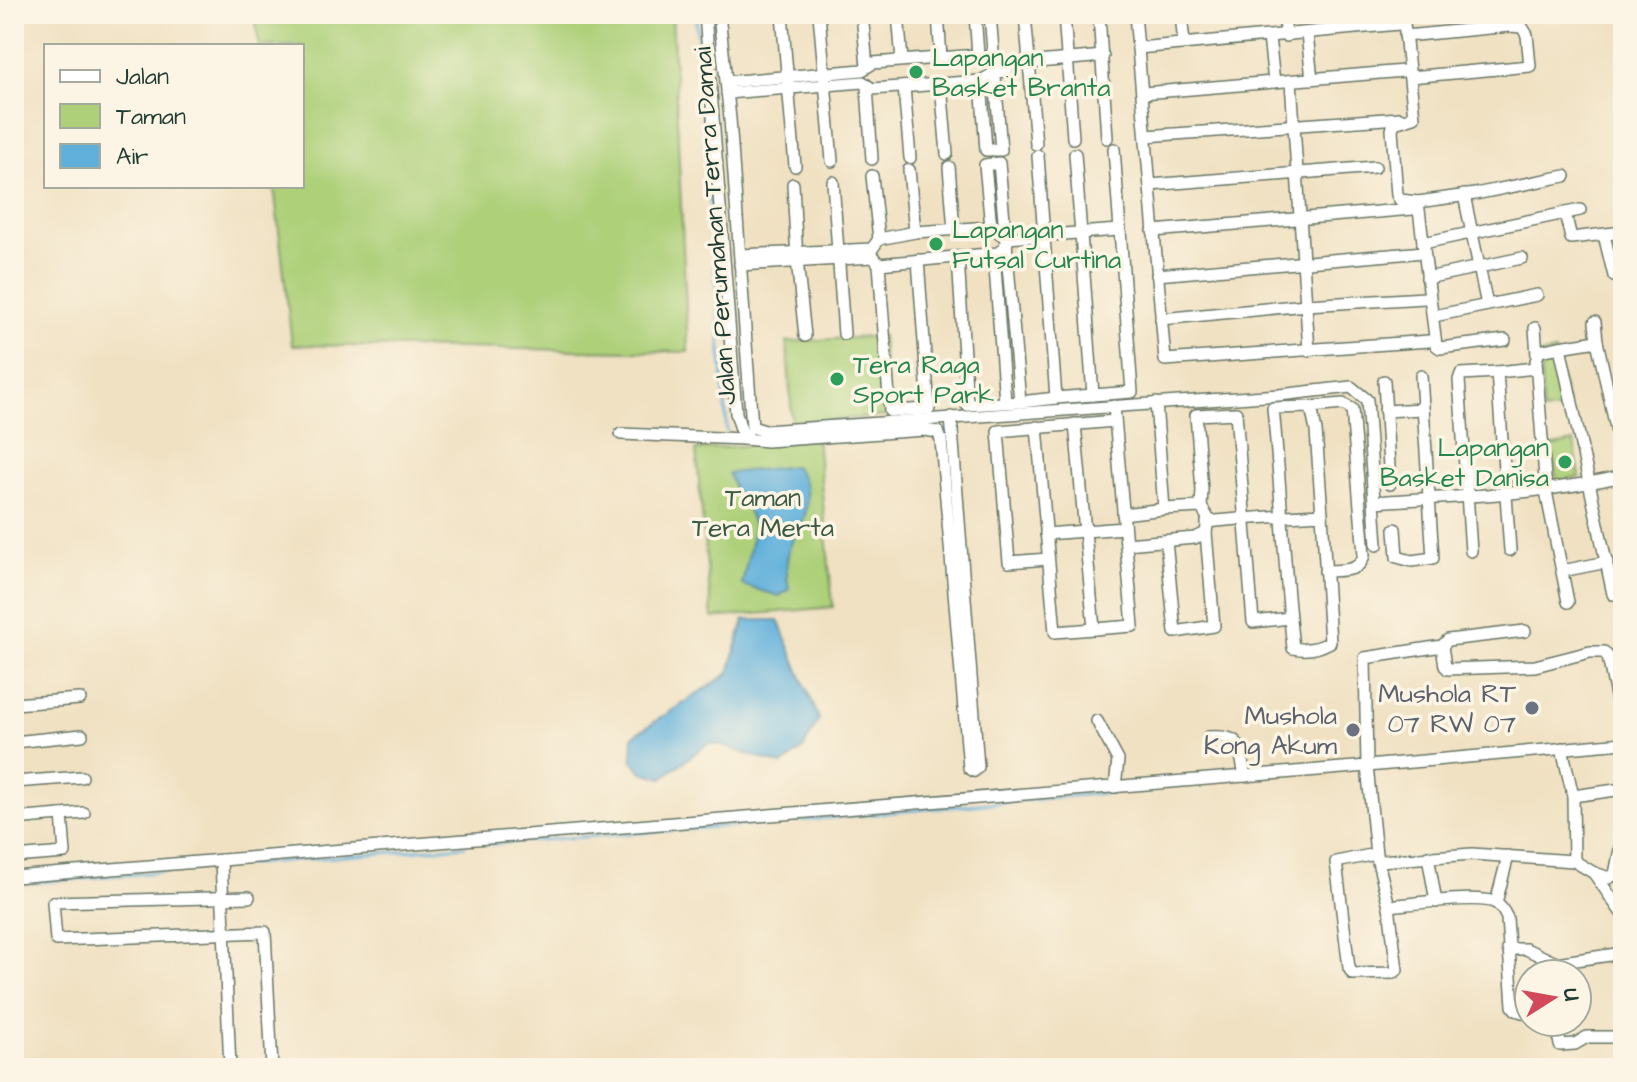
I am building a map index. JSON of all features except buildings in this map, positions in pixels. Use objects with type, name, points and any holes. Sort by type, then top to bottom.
[{"type":"street","name":"Jalan Perumahan Terra Damai","points":[[705,14],[736,413],[744,439],[761,441],[924,430],[938,432]]},
{"type":"street","name":"Jalan Perumahan Terra Damai","points":[[719,14],[752,427],[765,431],[1279,395],[1351,387],[1367,400],[1377,545]]},
{"type":"street","points":[[782,14],[795,166]]},
{"type":"street","points":[[819,14],[832,161]]},
{"type":"street","points":[[862,14],[872,159]]},
{"type":"street","points":[[898,14],[902,60]]},
{"type":"street","points":[[938,14],[941,58]]},
{"type":"street","points":[[975,14],[978,55]]},
{"type":"street","points":[[981,81],[986,150],[1001,150],[990,14]]},
{"type":"street","points":[[1025,14],[1056,398]]},
{"type":"street","points":[[1064,14],[1073,138]]},
{"type":"street","points":[[1099,14],[1107,138]]},
{"type":"street","points":[[1135,14],[1165,358],[1168,361],[1429,341]]},
{"type":"street","points":[[1181,14],[1184,44]]},
{"type":"street","points":[[1284,14],[1286,36]]},
{"type":"street","points":[[1138,48],[1307,34],[1401,19],[1414,117],[1146,136]]},
{"type":"street","points":[[1143,93],[1530,66],[1527,35],[1522,27],[1405,36]]},
{"type":"street","points":[[1307,34],[1312,79]]},
{"type":"street","points":[[1269,37],[1274,82]]},
{"type":"street","points":[[865,76],[873,63],[978,55],[996,69]]},
{"type":"street","points":[[865,76],[872,89],[904,87],[981,81],[996,69],[1103,59]]},
{"type":"street","points":[[727,87],[865,76]]},
{"type":"street","points":[[1291,81],[1309,351]]},
{"type":"street","points":[[941,84],[947,154]]},
{"type":"street","points":[[904,87],[915,232]]},
{"type":"street","points":[[1406,118],[1394,123],[1392,130],[1397,195],[1400,200],[1416,205]]},
{"type":"street","points":[[958,257],[967,405],[1132,392],[1114,149]]},
{"type":"street","points":[[1075,154],[1093,395]]},
{"type":"street","points":[[1020,402],[1007,241],[999,163],[985,165],[991,227],[1007,241],[1119,233]]},
{"type":"street","points":[[949,167],[954,230]]},
{"type":"street","points":[[1150,185],[1375,167]]},
{"type":"street","points":[[872,176],[890,411],[929,409],[918,260]]},
{"type":"street","points":[[1153,231],[1300,219],[1416,205],[1565,176]]},
{"type":"street","points":[[833,182],[844,334]]},
{"type":"street","points":[[793,184],[805,336]]},
{"type":"street","points":[[1464,195],[1487,305]]},
{"type":"street","points":[[1416,205],[1436,345],[1440,348],[1505,340]]},
{"type":"street","points":[[1157,275],[1423,248],[1471,232],[1580,210]]},
{"type":"street","points":[[1565,213],[1571,238],[1623,232]]},
{"type":"street","points":[[876,252],[915,232],[991,227]]},
{"type":"street","points":[[1604,235],[1614,276]]},
{"type":"street","points":[[740,260],[876,252],[918,260],[999,253],[1007,241]]},
{"type":"street","points":[[994,254],[1005,402]]},
{"type":"street","points":[[1427,278],[1522,258]]},
{"type":"street","points":[[1434,316],[1537,295]]},
{"type":"street","points":[[1161,319],[1306,305],[1425,298]]},
{"type":"street","points":[[1595,322],[1623,460]]},
{"type":"street","points":[[1535,328],[1546,491],[1568,602]]},
{"type":"street","points":[[1537,355],[1543,350],[1597,341]]},
{"type":"street","points":[[1560,347],[1613,594]]},
{"type":"street","points":[[1471,551],[1461,374],[1536,368]]},
{"type":"street","points":[[1497,372],[1510,550]]},
{"type":"street","points":[[1395,529],[1397,557],[1412,561],[1433,558],[1421,376]]},
{"type":"street","points":[[1384,381],[1390,484]]},
{"type":"street","points":[[1156,403],[1164,509]]},
{"type":"street","points":[[1311,407],[1316,431],[1322,514],[1325,571],[1330,642],[1303,650],[1293,648],[1273,408],[1343,404],[1352,409],[1364,555],[1362,564],[1356,569],[1325,571]]},
{"type":"street","points":[[1037,427],[1055,632],[1133,626],[1114,406]]},
{"type":"street","points":[[1385,411],[1422,409]]},
{"type":"street","points":[[1166,541],[1175,632],[1214,626],[1206,528],[1208,518],[1201,507],[1196,415],[1236,413],[1253,622],[1290,618]]},
{"type":"street","points":[[951,417],[978,767],[974,771],[969,768],[938,432],[951,417]]},
{"type":"street","points":[[1048,559],[1009,562],[998,431],[1115,421]]},
{"type":"street","points":[[1075,424],[1094,629]]},
{"type":"street","points":[[621,434],[744,439],[752,427]]},
{"type":"street","points":[[1375,502],[1546,491],[1623,476]]},
{"type":"street","points":[[1123,514],[1201,507]]},
{"type":"street","points":[[1126,544],[1195,538],[1206,528],[1244,518],[1322,514]]},
{"type":"street","points":[[1046,534],[1124,528]]},
{"type":"street","points":[[1562,571],[1607,562]]},
{"type":"street","points":[[1525,631],[1448,640],[1442,646],[1365,658],[1367,766],[1378,858],[1389,906],[1397,971],[1350,973],[1336,862],[1378,858],[1428,856],[1508,856],[1574,861],[1609,878],[1615,874],[1623,834]]},
{"type":"street","points":[[1442,646],[1448,669],[1535,666],[1596,651],[1604,652],[1623,730]]},
{"type":"street","points":[[14,704],[80,699]]},
{"type":"street","points":[[1097,721],[1118,760],[1115,787]]},
{"type":"street","points":[[14,742],[82,735]]},
{"type":"street","points":[[1208,737],[1228,736],[1234,739],[1238,744],[1245,776]]},
{"type":"street","points":[[14,877],[221,864],[1623,743]]},
{"type":"street","points":[[1562,748],[1573,796],[1574,861]]},
{"type":"street","points":[[14,782],[82,777]]},
{"type":"street","points":[[1573,796],[1623,789]]},
{"type":"street","points":[[14,819],[84,813]]},
{"type":"street","points":[[14,857],[65,853],[62,815]]},
{"type":"street","points":[[1428,856],[1436,902]]},
{"type":"street","points":[[1496,903],[1508,856]]},
{"type":"street","points":[[221,864],[230,1068]]},
{"type":"street","points":[[1594,873],[1623,915]]},
{"type":"street","points":[[249,897],[53,902],[56,940],[265,932],[272,1068]]},
{"type":"street","points":[[1389,906],[1485,900],[1496,903],[1507,918],[1513,1006]]},
{"type":"street","points":[[1508,949],[1531,951],[1556,963],[1623,953]]},
{"type":"street","points":[[1593,1037],[1622,1037],[1623,1067]]},
{"type":"street","points":[[1559,1038],[1560,1045],[1575,1044],[1585,1038]]},
{"type":"green space","points":[[255,14],[672,14],[688,352],[292,345],[274,188],[304,188],[304,44],[259,44]]},
{"type":"green space","name":"Tera Raga Sport Park","points":[[882,336],[887,416],[792,423],[787,342]]},
{"type":"green space","points":[[1555,352],[1568,408],[1543,412],[1540,355]]},
{"type":"green space","name":"Taman Tera Merta","points":[[817,439],[833,607],[712,618],[696,450]]},
{"type":"green space","name":"Lapangan Basket Danisa","points":[[1574,442],[1580,477],[1557,481],[1550,447]]},
{"type":"water","points":[[794,466],[805,486],[806,509],[788,553],[786,568],[789,590],[779,596],[742,585],[754,529],[745,501],[734,489],[728,473]]},
{"type":"water","points":[[744,620],[778,620],[819,719],[803,749],[782,765],[710,742],[662,778],[642,772],[632,759],[633,736],[729,673]]},
{"type":"waterway","points":[[696,14],[727,432]]},
{"type":"waterway","points":[[488,844],[784,822],[1114,792]]},
{"type":"waterway","points":[[225,866],[465,846]]},
{"type":"waterway","points":[[14,884],[217,867]]},
{"type":"place","name":"Lapangan Basket Branta","points":[[916,72]]},
{"type":"place","name":"Lapangan Futsal Curtina","points":[[936,244]]},
{"type":"place","name":"Tera Raga Sport Park","points":[[837,379]]},
{"type":"place","name":"Lapangan Basket Danisa","points":[[1565,462]]},
{"type":"place","name":"Mushola RT 07 RW 07","points":[[1532,708]]},
{"type":"place","name":"Mushola Kong Akum","points":[[1353,730]]}]
